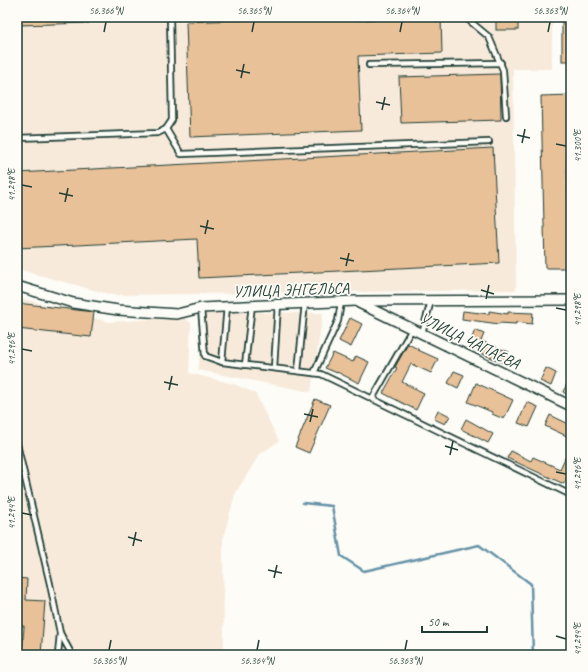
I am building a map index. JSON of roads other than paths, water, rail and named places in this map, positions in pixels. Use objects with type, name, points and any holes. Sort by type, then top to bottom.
[{"type":"street","name":"УЛИЦА ЭНГЕЛЬСА","points":[[17,286],[73,303],[118,310],[177,314],[201,308],[227,306],[356,301],[571,300]]},
{"type":"street","name":"УЛИЦА ЧАПАЕВА","points":[[356,301],[571,406]]},
{"type":"lane","points":[[17,138],[158,133],[166,129],[172,120],[170,17]]},
{"type":"lane","points":[[465,17],[489,37],[504,70],[506,116]]},
{"type":"lane","points":[[369,65],[501,63]]},
{"type":"lane","points":[[166,129],[181,154],[489,142]]},
{"type":"lane","points":[[422,333],[431,301]]},
{"type":"lane","points":[[314,373],[338,321],[341,302]]},
{"type":"lane","points":[[298,371],[305,303]]},
{"type":"lane","points":[[274,368],[278,304]]},
{"type":"lane","points":[[245,365],[252,305]]},
{"type":"lane","points":[[222,362],[227,306]]},
{"type":"lane","points":[[201,308],[205,356],[222,362],[321,374],[571,495]]},
{"type":"lane","points":[[372,399],[412,328]]},
{"type":"lane","points":[[17,444],[60,633],[58,655]]},
{"type":"lane","points":[[60,633],[72,655]]},
{"type":"waterway","points":[[303,503],[332,506],[341,556],[364,571],[479,545],[531,584],[533,655]]}]
